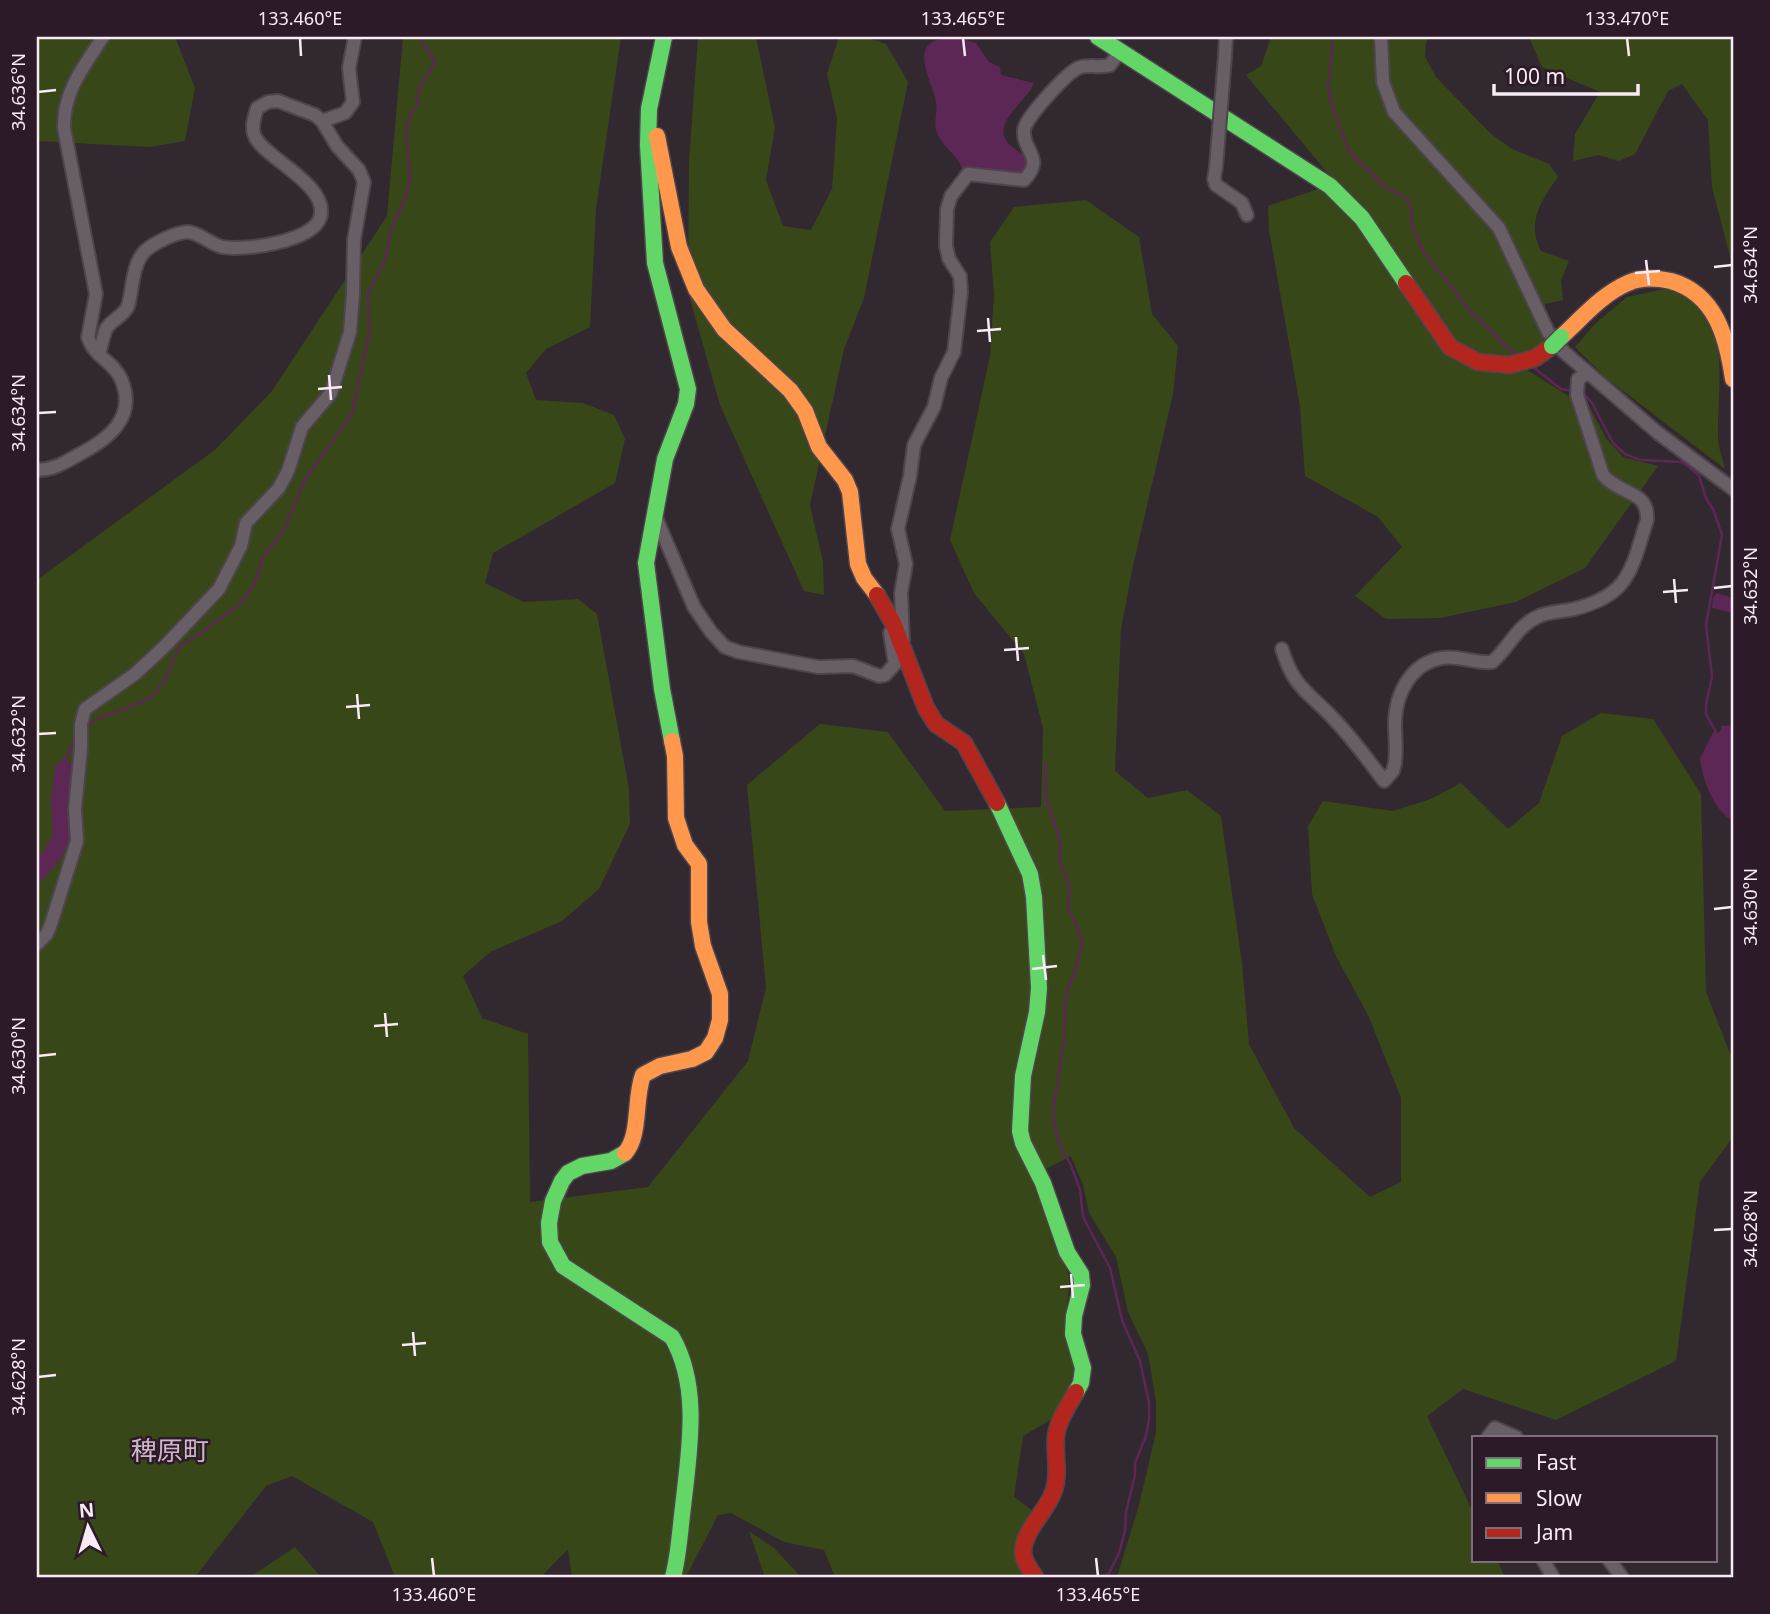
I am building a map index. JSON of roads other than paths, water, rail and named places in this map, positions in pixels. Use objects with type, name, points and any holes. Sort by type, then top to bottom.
[{"type":"street","points":[[37,470],[55,467],[103,442],[120,420],[125,405],[125,388],[120,376],[89,343],[96,294],[67,148],[64,116],[70,90],[103,37]]},
{"type":"street","points":[[322,121],[345,113],[353,102],[349,68],[355,37]]},
{"type":"street","points":[[664,37],[649,108],[657,276],[688,389],[686,404],[665,460],[653,511],[646,563],[662,689],[675,756],[676,818],[685,845],[699,864],[699,922],[703,946],[720,994],[720,1020],[715,1038],[706,1052],[692,1059],[660,1066],[643,1075],[635,1100],[634,1138],[631,1147],[618,1160],[575,1168],[566,1175],[558,1187],[549,1230],[553,1251],[563,1266],[672,1337],[680,1348],[689,1397],[690,1441],[673,1577]]},
{"type":"street","points":[[1098,37],[1330,186],[1362,218],[1450,347],[1478,362],[1510,365],[1535,358],[1613,292],[1632,281],[1652,278],[1675,282],[1695,292],[1710,306],[1722,326],[1733,379]]},
{"type":"street","points":[[1226,37],[1214,179],[1216,185],[1242,203],[1247,215]]},
{"type":"street","points":[[1381,37],[1383,82],[1394,112],[1499,228],[1548,332],[1564,352],[1658,433],[1733,489]]},
{"type":"street","points":[[904,648],[901,593],[906,564],[898,529],[911,476],[914,445],[934,407],[942,378],[954,352],[961,292],[960,276],[946,246],[947,209],[951,196],[968,174],[1024,180],[1033,167],[1031,151],[1024,133],[1031,116],[1070,73],[1079,67],[1110,65],[1120,51]]},
{"type":"street","points":[[37,944],[47,934],[51,924],[77,841],[75,809],[85,709],[135,674],[219,589],[241,546],[246,523],[279,488],[288,471],[302,427],[331,393],[350,332],[354,294],[352,255],[364,182],[359,170],[337,146],[322,121],[315,115],[278,101],[268,102],[257,108],[253,121],[254,135],[261,147],[303,181],[320,203],[320,218],[315,228],[286,241],[249,247],[218,246],[192,232],[182,232],[153,246],[139,261],[127,310],[107,327],[99,355]]},
{"type":"street","points":[[649,128],[657,133],[657,146],[679,247],[696,289],[724,329],[790,390],[805,411],[819,447],[845,480],[850,492],[858,564],[864,578],[893,623],[926,708],[936,724],[964,743],[1006,818],[1030,874],[1034,897],[1039,988],[1037,1012],[1023,1076],[1020,1131],[1043,1184],[1067,1252],[1081,1274],[1082,1285],[1074,1315],[1073,1334],[1083,1368],[1081,1383],[1060,1421],[1056,1437],[1058,1473],[1054,1492],[1029,1533],[1023,1551],[1035,1577]]},
{"type":"street","points":[[1282,649],[1289,670],[1299,687],[1329,714],[1384,781],[1394,771],[1396,707],[1413,672],[1425,663],[1442,658],[1457,657],[1482,663],[1492,662],[1517,632],[1540,615],[1595,603],[1613,593],[1627,576],[1647,520],[1647,513],[1645,504],[1638,496],[1612,485],[1603,475],[1577,391],[1578,379],[1588,373]]},
{"type":"street","points":[[653,511],[694,607],[725,647],[818,667],[853,666],[879,676],[885,675],[895,664],[890,631],[893,623]]},
{"type":"street","points":[[1489,1436],[1495,1428],[1514,1436]]},
{"type":"street","points":[[1611,1562],[1622,1577]]},
{"type":"waterway","points":[[85,728],[95,720],[153,695],[164,681],[180,646],[242,602],[254,585],[263,557],[284,529],[305,479],[352,414],[369,334],[368,292],[385,260],[392,227],[407,194],[410,176],[406,132],[409,117],[417,106],[419,88],[435,62],[419,37]]},
{"type":"waterway","points":[[1333,37],[1328,87],[1331,103],[1349,151],[1387,188],[1407,199],[1411,207],[1411,222],[1423,251],[1472,313],[1517,356]]},
{"type":"waterway","points":[[1533,367],[1561,389],[1574,391]]},
{"type":"waterway","points":[[1581,391],[1592,403],[1613,443],[1625,454],[1641,460],[1681,462],[1688,466],[1699,476],[1706,498],[1713,509],[1722,535],[1706,625],[1712,677],[1706,714],[1716,732]]},
{"type":"waterway","points":[[64,769],[75,738]]},
{"type":"waterway","points":[[1046,763],[1046,798],[1060,841],[1059,859],[1070,887],[1068,907],[1082,939],[1067,993],[1064,1040],[1053,1110],[1055,1126],[1059,1144],[1071,1165],[1080,1190],[1083,1217],[1110,1268],[1122,1320],[1140,1361],[1149,1403],[1149,1420],[1146,1436],[1135,1463],[1125,1531],[1119,1553],[1109,1573],[1103,1577]]},
{"type":"waterway","points":[[37,873],[53,854],[62,836],[60,800],[64,769]]},
{"type":"district","name":"稗原町","points":[[170,1450]]}]
